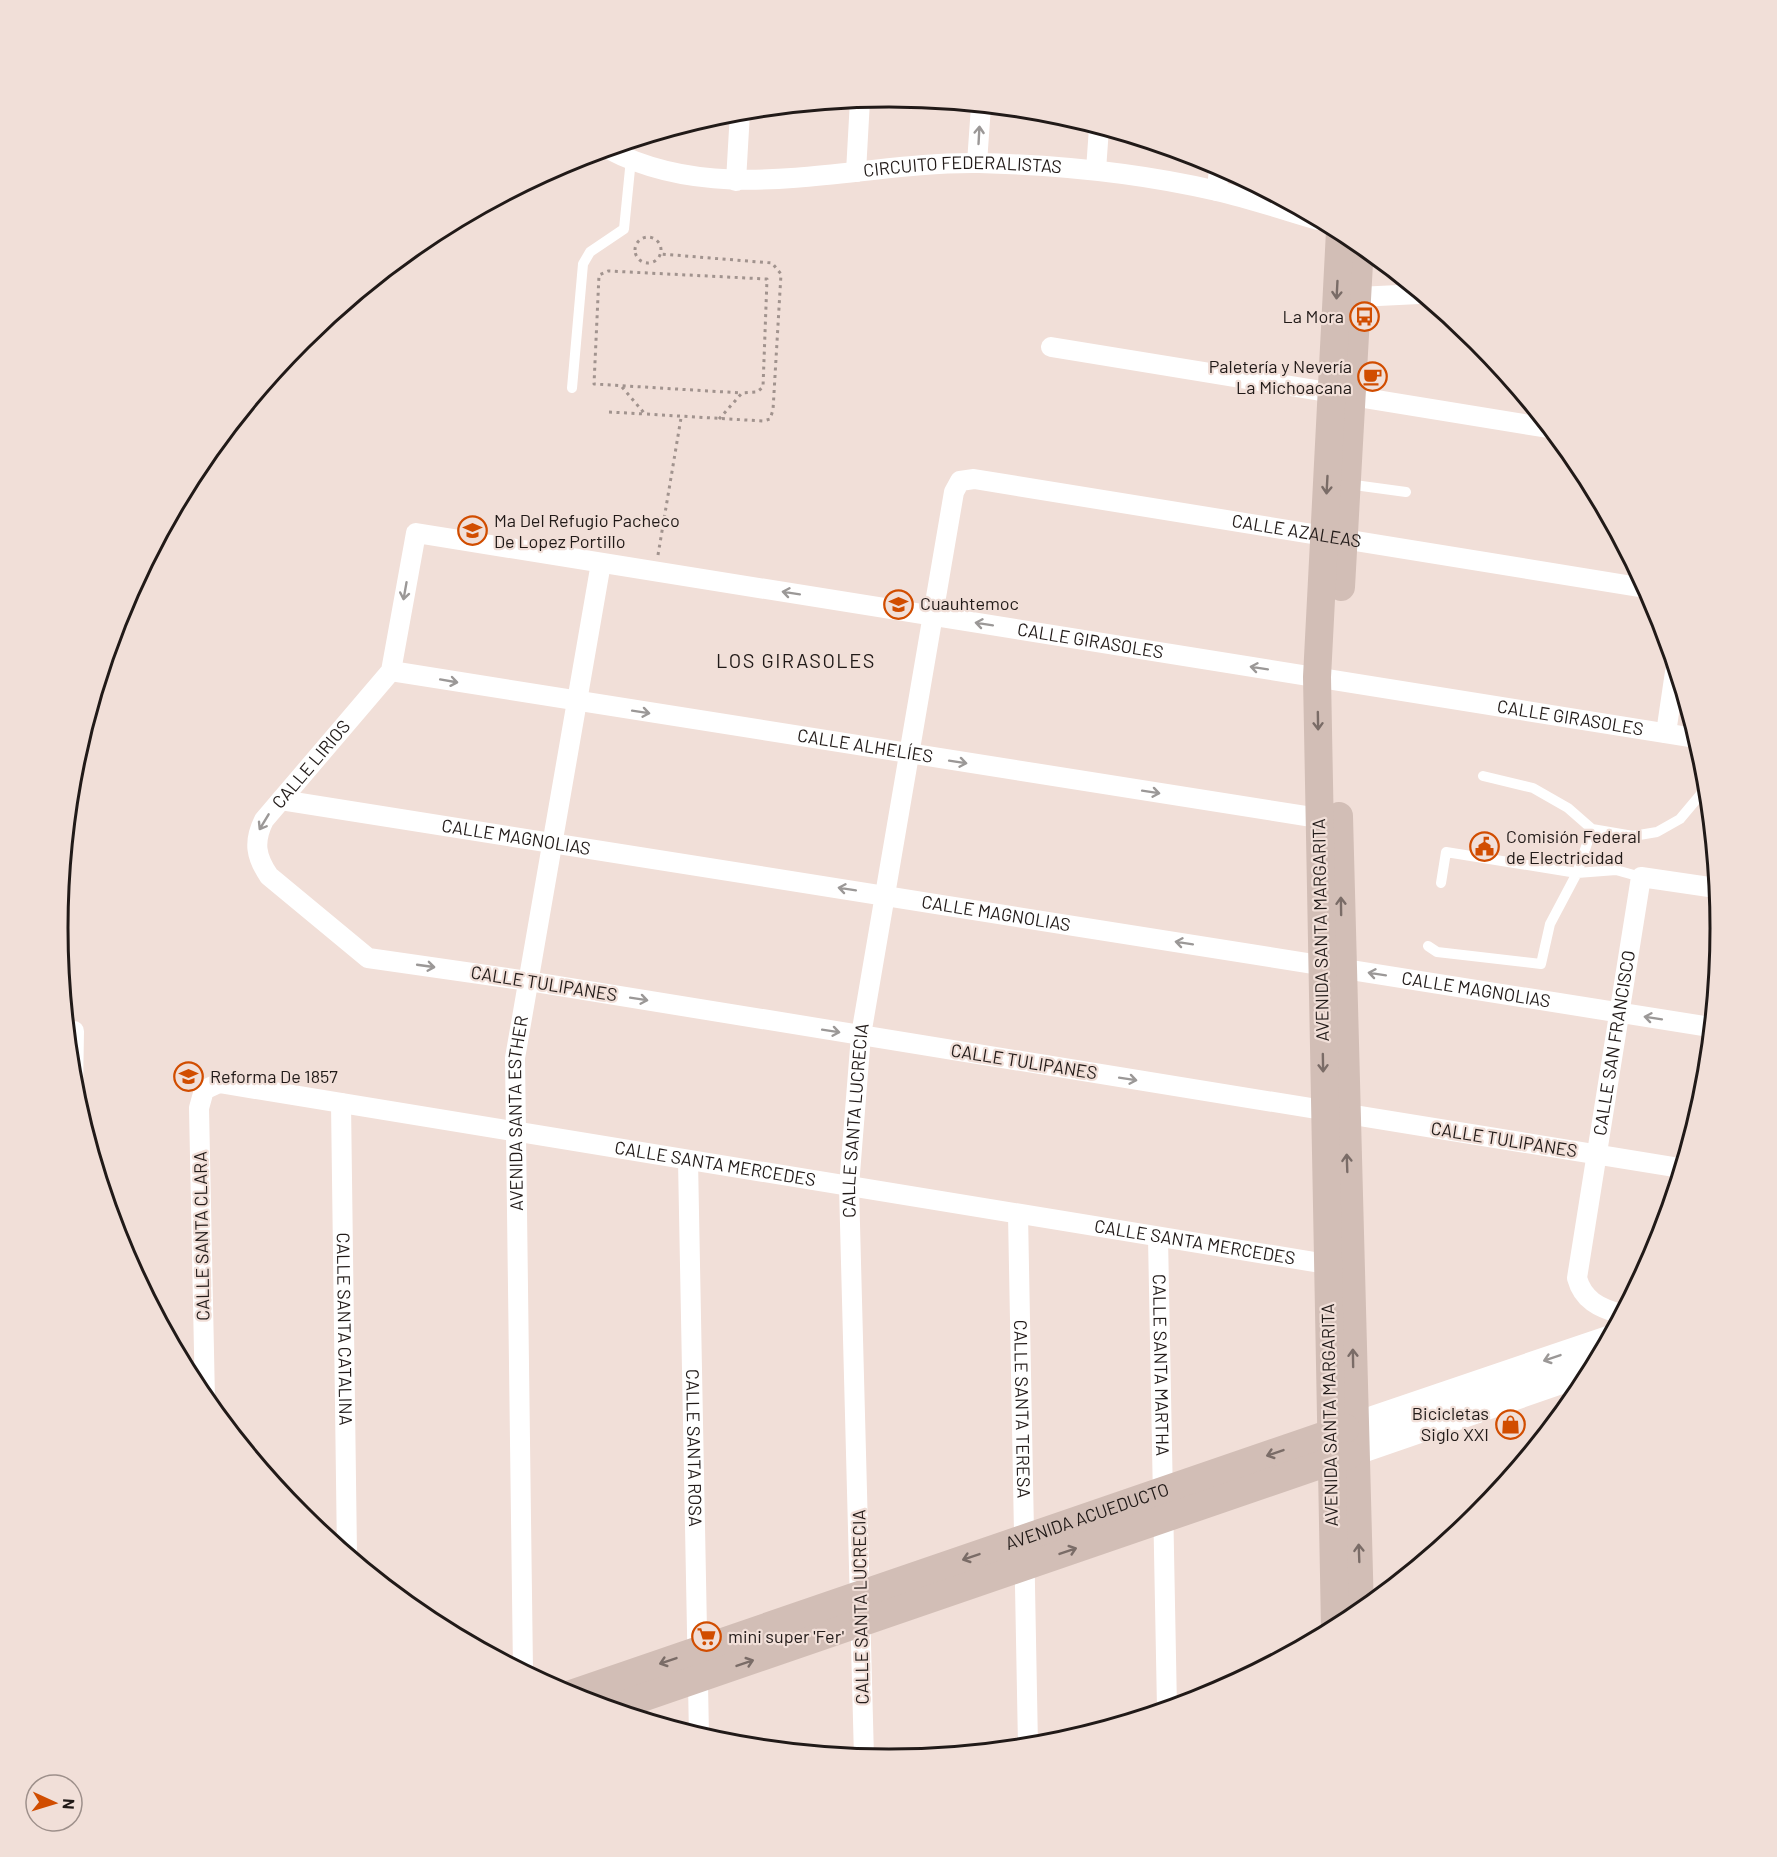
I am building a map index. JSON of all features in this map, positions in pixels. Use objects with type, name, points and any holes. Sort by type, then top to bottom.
[{"type":"main road","name":"AVENIDA SANTA MARGARITA","points":[[1335,1617],[1343,1443],[1327,679],[1342,395],[1356,254]]},
{"type":"main road","name":"AVENIDA SANTA MARGARITA","points":[[1334,536],[1347,484],[1342,395],[1358,297],[1357,255]]},
{"type":"main road","name":"AVENIDA SANTA MARGARITA","points":[[1343,1443],[1359,1601]]},
{"type":"main road","name":"AVENIDA ACUEDUCTO","points":[[622,1705],[862,1623],[1024,1553],[1343,1443]]},
{"type":"main road","name":"AVENIDA ACUEDUCTO","points":[[582,1690],[861,1594],[1024,1553]]},
{"type":"street","points":[[856,172],[860,108]]},
{"type":"street","points":[[977,163],[980,113]]},
{"type":"street","points":[[736,181],[739,121]]},
{"type":"street","points":[[1096,170],[1099,134]]},
{"type":"street","name":"CIRCUITO FEDERALISTAS","points":[[622,152],[675,174],[736,181],[977,163],[1096,170],[1217,191],[1289,212]]},
{"type":"street","points":[[1217,191],[1218,177]]},
{"type":"street","points":[[1358,297],[1410,294]]},
{"type":"street","points":[[1051,347],[1538,426]]},
{"type":"street","name":"CALLE AZALEAS","points":[[954,492],[960,481],[974,479],[1635,586]]},
{"type":"street","name":"CALLE SANTA LUCRECIA","points":[[864,1749],[849,1186],[861,1035],[954,492]]},
{"type":"street","name":"CALLE GIRASOLES","points":[[391,671],[416,533],[1687,737]]},
{"type":"street","name":"AVENIDA SANTA ESTHER","points":[[523,1664],[514,1131],[515,1058],[575,702],[601,563]]},
{"type":"street","name":"CALLE ALHELÍES","points":[[391,671],[1329,820]]},
{"type":"street","name":"CALLE LIRIOS","points":[[368,958],[269,876],[260,863],[255,847],[260,829],[281,800],[391,671]]},
{"type":"street","points":[[1666,733],[1673,687]]},
{"type":"street","name":"CALLE MAGNOLIAS","points":[[281,800],[1703,1027]]},
{"type":"street","points":[[1641,877],[1708,887]]},
{"type":"street","name":"CALLE SAN FRANCISCO","points":[[1615,1311],[1588,1300],[1580,1290],[1577,1278],[1641,877]]},
{"type":"street","name":"CALLE TULIPANES","points":[[368,958],[528,981],[1674,1167]]},
{"type":"street","name":"CALLE SANTA MERCEDES","points":[[219,1083],[1339,1266]]},
{"type":"street","name":"CALLE SANTA CLARA","points":[[205,1383],[199,1108],[204,1090],[219,1083]]},
{"type":"street","name":"CALLE SANTA CATALINA","points":[[341,1103],[347,1546]]},
{"type":"street","name":"CALLE SANTA ROSA","points":[[688,1160],[699,1727]]},
{"type":"street","name":"CALLE SANTA TERESA","points":[[1018,1214],[1028,1737]]},
{"type":"street","name":"CALLE SANTA MARTHA","points":[[1158,1237],[1167,1700]]},
{"type":"street","name":"AVENIDA ACUEDUCTO","points":[[1343,1443],[1597,1343]]},
{"type":"street","name":"AVENIDA ACUEDUCTO","points":[[1343,1443],[1578,1375]]},
{"type":"lane","points":[[572,388],[583,264],[591,252],[624,229],[621,152]]},
{"type":"lane","points":[[1347,484],[1406,492]]},
{"type":"lane","points":[[1483,776],[1533,788],[1568,808],[1592,829],[1633,836],[1657,832],[1680,819],[1698,798]]},
{"type":"lane","points":[[1428,946],[1437,952],[1541,964],[1550,924],[1578,873],[1592,829]]},
{"type":"lane","points":[[1441,883],[1446,852],[1578,873],[1616,870],[1641,877]]},
{"type":"path","points":[[650,236],[657,239],[661,246],[661,254],[656,261],[648,264],[639,260],[635,253],[636,244],[642,238],[650,236]]},
{"type":"path","points":[[609,412],[681,418],[770,419],[773,410],[781,274],[772,263],[661,254]]},
{"type":"path","points":[[603,271],[764,277],[768,285],[763,387],[757,392],[742,393],[597,386],[592,381],[599,275],[603,271]]},
{"type":"path","points":[[622,387],[645,414]]},
{"type":"path","points":[[719,419],[742,393]]},
{"type":"path","points":[[656,572],[681,418]]},
{"type":"place","name":"La Mora","points":[[1365,317]]},
{"type":"place","name":"Paletería y Nevería La Michoacana","points":[[1373,377]]},
{"type":"place","name":"Ma Del Refugio Pacheco De Lopez Portillo","points":[[473,531]]},
{"type":"place","name":"Cuauhtemoc","points":[[899,604]]},
{"type":"place","name":"Comisión Federal de Electricidad","points":[[1485,847]]},
{"type":"place","name":"Reforma De 1857","points":[[189,1077]]},
{"type":"place","name":"Bicicletas Siglo XXI","points":[[1510,1424]]},
{"type":"place","name":"mini super 'Fer'","points":[[707,1637]]},
{"type":"district","name":"LOS GIRASOLES","points":[[796,661]]}]
